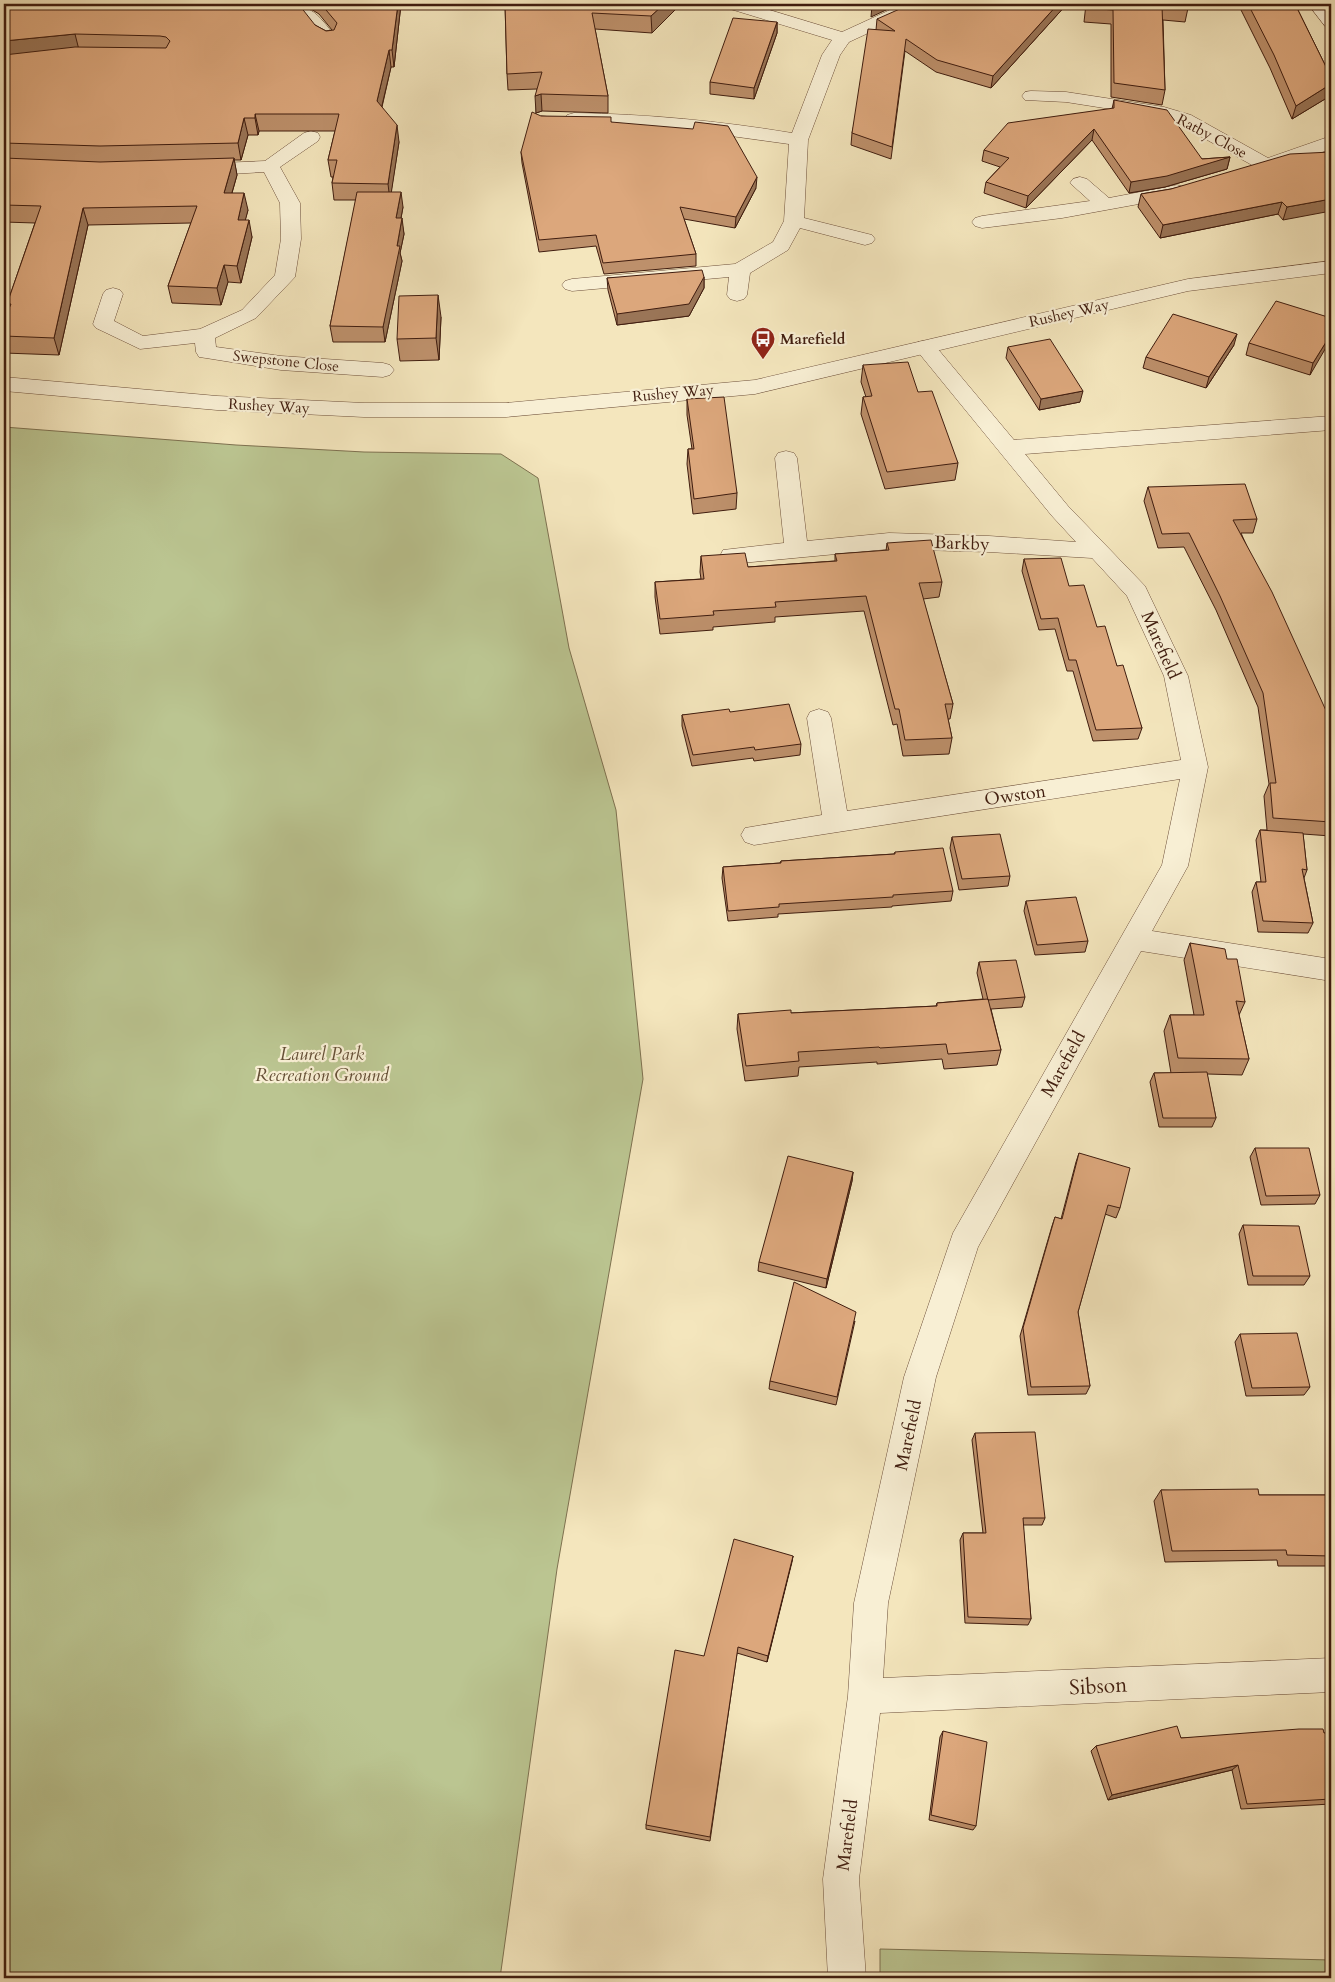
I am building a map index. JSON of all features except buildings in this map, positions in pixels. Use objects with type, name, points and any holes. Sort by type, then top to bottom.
[{"type":"street","points":[[281,4],[307,14],[329,41]]},
{"type":"street","points":[[733,4],[842,38]]},
{"type":"street","points":[[572,285],[740,270],[781,246],[794,221],[799,140],[831,55],[842,38],[916,4]]},
{"type":"street","points":[[1316,4],[1331,22]]},
{"type":"street","name":"Ratby Close","points":[[1031,96],[1067,89],[1158,111],[1184,119],[1266,165]]},
{"type":"street","points":[[560,119],[656,114],[799,140]]},
{"type":"street","points":[[182,170],[270,166],[311,137]]},
{"type":"street","name":"Ratby Close","points":[[1239,173],[1314,150],[1331,142]]},
{"type":"street","name":"Swepstone Close","points":[[113,294],[103,324],[140,343],[204,335],[249,314],[285,277],[291,239],[290,203],[270,166]]},
{"type":"street","points":[[1080,183],[1105,204]]},
{"type":"street","points":[[982,222],[1167,194],[1194,186]]},
{"type":"street","points":[[794,221],[865,239]]},
{"type":"street","name":"Rushey Way","points":[[4,384],[217,403],[364,410],[506,410],[754,387],[1188,285],[1331,267]]},
{"type":"street","points":[[737,294],[740,270]]},
{"type":"street","name":"Swepstone Close","points":[[204,335],[206,352],[280,363],[383,370]]},
{"type":"street","name":"Marefield","points":[[847,1978],[841,1879],[865,1696],[872,1603],[918,1386],[964,1243],[1175,866],[1195,767],[1176,676],[1137,592],[1060,511],[925,347]]},
{"type":"street","points":[[1008,448],[1331,423]]},
{"type":"street","points":[[786,458],[796,549]]},
{"type":"street","name":"Barkby","points":[[731,556],[889,541],[989,544],[1098,552]]},
{"type":"street","points":[[819,718],[836,823]]},
{"type":"street","name":"Owston","points":[[754,835],[1195,767]]},
{"type":"street","points":[[1134,938],[1331,970]]},
{"type":"street","name":"Sibson","points":[[865,1696],[1331,1675]]},
{"type":"green space","name":"Laurel Park Recreation Ground","points":[[4,427],[236,445],[364,452],[501,454],[538,478],[569,648],[616,810],[643,1079],[557,1569],[500,1978],[4,1978]]},
{"type":"green space","points":[[880,1949],[1331,1960],[1331,1978],[880,1978]]},
{"type":"place","name":"Marefield","points":[[763,360]]}]
